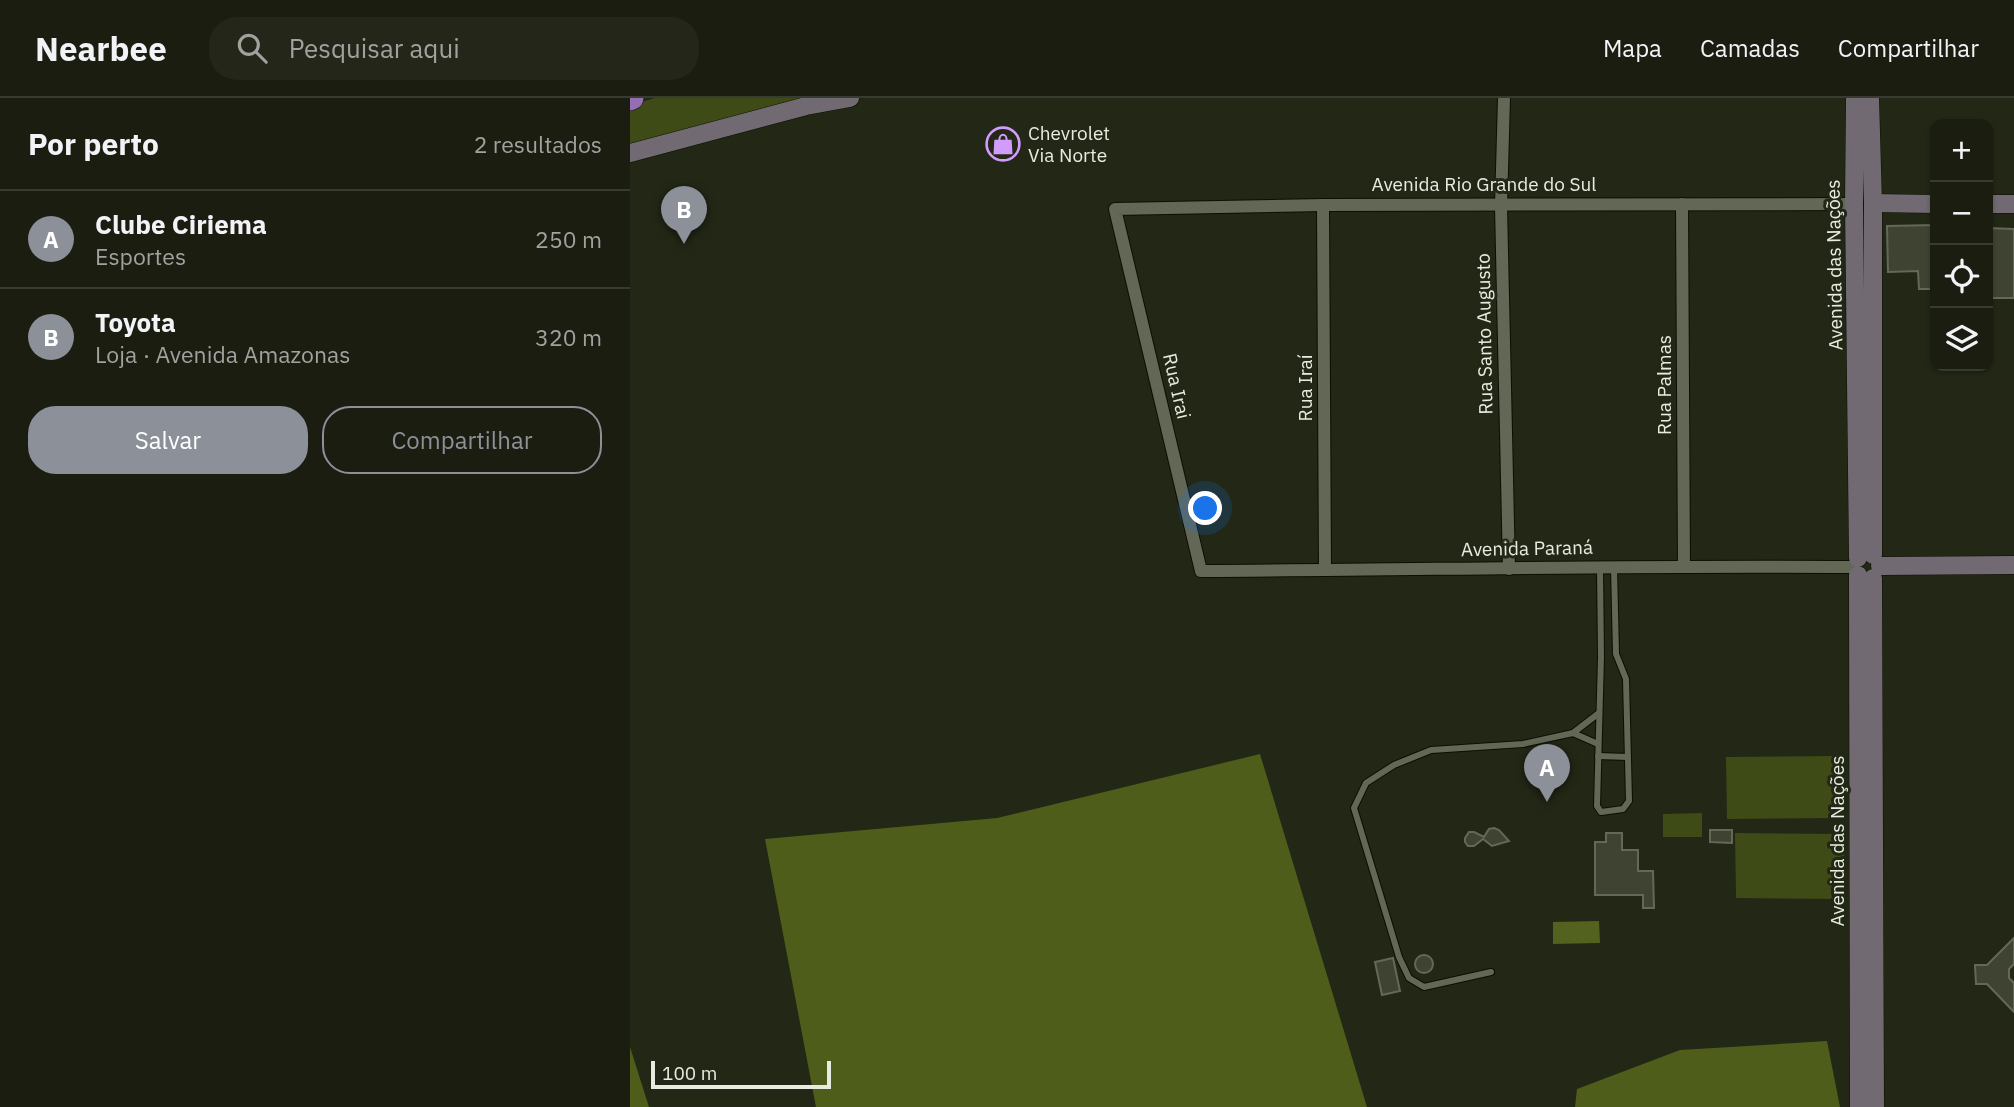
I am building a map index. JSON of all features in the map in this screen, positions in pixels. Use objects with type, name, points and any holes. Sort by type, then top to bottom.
[{"type":"main road","points":[[630,153],[806,106],[850,98]]},
{"type":"main road","name":"Avenida das Nações","points":[[1855,98],[1854,204],[1866,567],[1875,1107]]},
{"type":"main road","name":"Avenida das Nações","points":[[1859,1107],[1873,203],[1870,98]]},
{"type":"main road","points":[[1854,204],[1862,195],[1873,203],[1930,204]]},
{"type":"main road","points":[[1993,204],[2014,204]]},
{"type":"main road","name":"Avenida Paraná","points":[[1866,567],[2014,565]]},
{"type":"street","name":"Rua Santo Augusto","points":[[1504,98],[1501,206],[1509,569]]},
{"type":"street","name":"Rua Palmas","points":[[1682,204],[1684,566]]},
{"type":"street","name":"Avenida Rio Grande do Sul","points":[[1115,209],[1323,205],[1854,204]]},
{"type":"street","name":"Rua Iraí","points":[[1323,205],[1325,570]]},
{"type":"street","name":"Rua Irai","points":[[1115,209],[1201,571]]},
{"type":"street","name":"Avenida Paraná","points":[[1201,571],[1866,567]]},
{"type":"lane","points":[[1600,568],[1601,657],[1597,806],[1601,812],[1623,809],[1628,805],[1626,679],[1616,654],[1614,567]]},
{"type":"lane","points":[[1599,611],[1615,611]]},
{"type":"lane","points":[[1491,972],[1424,987],[1409,978],[1399,957],[1354,808],[1366,783],[1394,765],[1431,750],[1523,744],[1573,733],[1583,728],[1599,713]]},
{"type":"lane","points":[[1573,733],[1598,744]]},
{"type":"lane","points":[[1598,756],[1628,757]]},
{"type":"shaded area","points":[[655,98],[812,98],[630,147],[630,105]]},
{"type":"shaded area","points":[[1260,754],[1367,1107],[816,1107],[765,839],[997,818]]},
{"type":"shaded area","points":[[1838,756],[1839,818],[1727,819],[1726,757]]},
{"type":"shaded area","points":[[1702,813],[1702,837],[1663,837],[1663,814]]},
{"type":"shaded area","points":[[1735,833],[1844,834],[1845,899],[1736,898]]},
{"type":"shaded area","points":[[1599,921],[1600,943],[1553,944],[1553,922]]},
{"type":"shaded area","points":[[1827,1041],[1840,1107],[1575,1107],[1577,1089],[1680,1050]]},
{"type":"shaded area","points":[[630,1047],[649,1107],[630,1107]]},
{"type":"building","points":[[1930,225],[1930,289],[1919,289],[1918,271],[1888,272],[1887,226]]},
{"type":"building","points":[[1993,228],[2014,229],[2014,298],[1993,298]]},
{"type":"building","points":[[1494,828],[1509,841],[1492,846],[1483,839],[1474,846],[1468,846],[1465,842],[1469,832],[1484,837],[1489,829]]},
{"type":"building","points":[[1710,830],[1732,830],[1732,843],[1710,842]]},
{"type":"building","points":[[1606,833],[1622,833],[1622,850],[1638,850],[1638,871],[1653,871],[1654,908],[1643,908],[1643,895],[1595,895],[1595,842],[1606,842]]},
{"type":"building","points":[[2014,938],[2014,964],[2009,969],[2009,978],[2014,983],[2014,1012],[1987,984],[1976,984],[1975,965],[1987,965]]},
{"type":"building","points":[[1420,955],[1428,955],[1433,964],[1431,971],[1420,973],[1415,968],[1415,960]]},
{"type":"building","points":[[1393,958],[1400,991],[1382,995],[1375,962]]},
{"type":"place","name":"Chevrolet Via Norte","points":[[1003,144]]},
{"type":"place","name":"Toyota","points":[[684,244]]},
{"type":"place","name":"Clube Ciriema","points":[[1547,802]]}]
